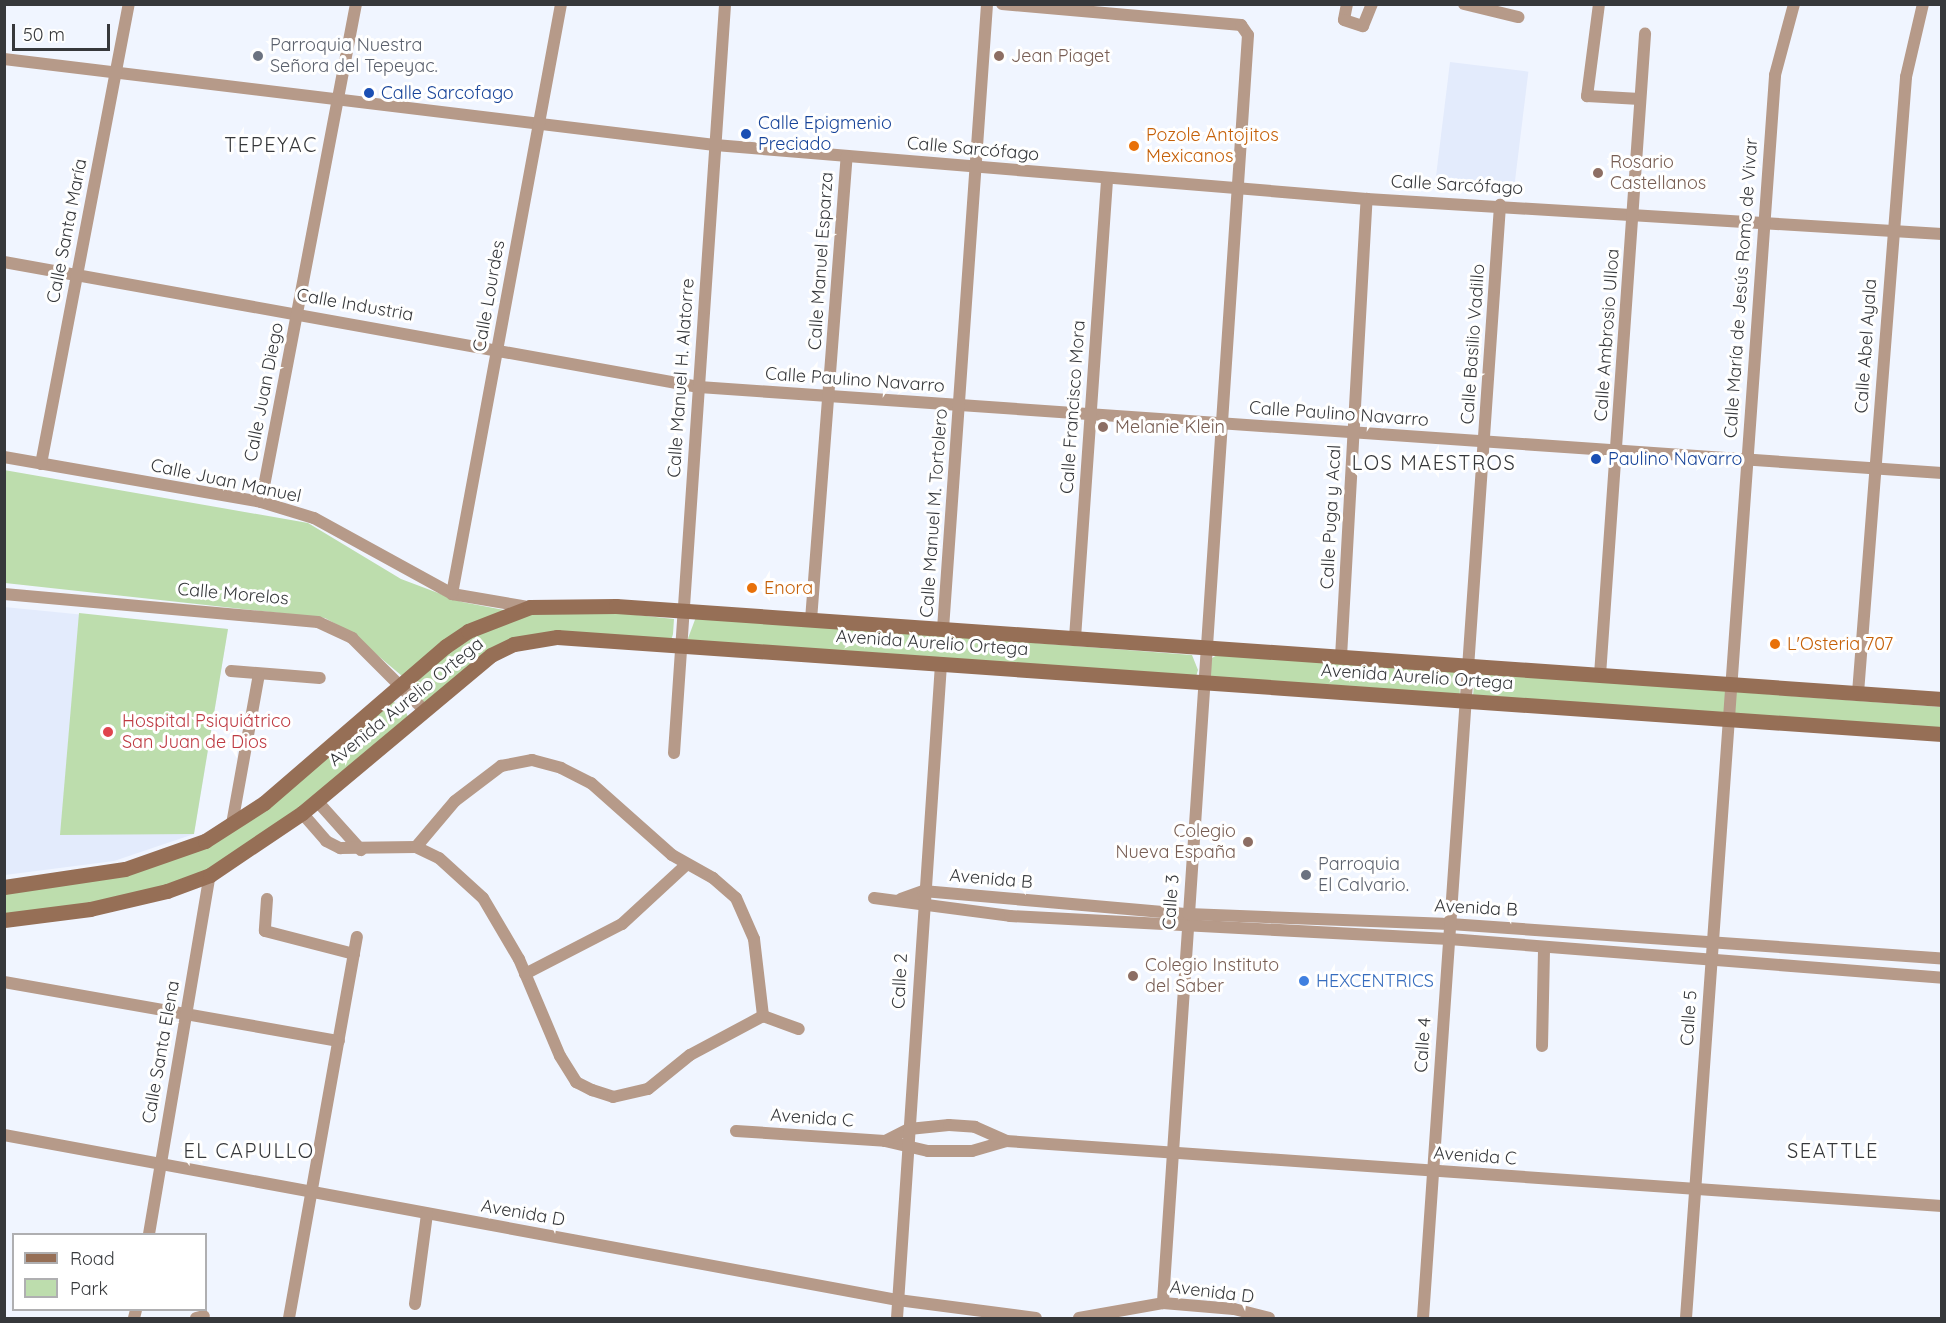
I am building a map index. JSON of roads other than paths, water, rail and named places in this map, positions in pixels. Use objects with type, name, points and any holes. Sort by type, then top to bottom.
[{"type":"main road","name":"Avenida Aurelio Ortega","points":[[4,887],[91,876],[152,861],[205,841],[264,803],[401,684],[468,631],[530,607],[585,604],[1941,699]]},
{"type":"main road","name":"Avenida Aurelio Ortega","points":[[4,920],[100,907],[210,875],[309,808],[491,655],[514,644],[557,637],[1941,734]]},
{"type":"street","name":"Calle Santa María","points":[[41,464],[129,4]]},
{"type":"street","name":"Calle Juan Diego","points":[[261,502],[356,4]]},
{"type":"street","name":"Calle Lourdes","points":[[452,594],[561,4]]},
{"type":"street","name":"Calle Manuel H. Alatorre","points":[[674,753],[679,645],[699,387],[724,4]]},
{"type":"street","name":"Calle Manuel M. Tortolero","points":[[943,629],[987,4]]},
{"type":"street","name":"Calle 3","points":[[1002,4],[1246,28],[1163,1303]]},
{"type":"street","points":[[1347,4],[1344,20],[1366,25],[1372,4]]},
{"type":"street","points":[[1464,4],[1518,17]]},
{"type":"street","points":[[1599,4],[1587,96],[1640,99]]},
{"type":"street","name":"Calle María de Jesús Romo de Vivar","points":[[1730,719],[1729,684],[1775,75],[1794,4]]},
{"type":"street","name":"Calle Abel Ayala","points":[[1858,693],[1906,77],[1923,4]]},
{"type":"street","name":"Calle Ambrosio Ulloa","points":[[1600,675],[1645,34]]},
{"type":"street","name":"Calle Sarcófago","points":[[4,59],[715,146],[1367,199],[1500,204],[1941,234]]},
{"type":"street","name":"Calle Manuel Esparza","points":[[811,620],[847,156]]},
{"type":"street","name":"Calle Francisco Mora","points":[[1075,638],[1107,178]]},
{"type":"street","name":"Calle Puga y Acal","points":[[1341,657],[1367,199]]},
{"type":"street","name":"Calle Basilio Vadillo","points":[[1467,665],[1500,204]]},
{"type":"street","name":"Calle Industria","points":[[4,262],[78,272],[699,387]]},
{"type":"street","name":"Calle Paulino Navarro","points":[[699,387],[1941,472]]},
{"type":"street","name":"Calle Juan Manuel","points":[[4,457],[261,502],[314,518],[452,594],[530,607]]},
{"type":"street","name":"Calle Morelos","points":[[4,594],[318,622],[351,638],[401,684],[425,711]]},
{"type":"street","name":"Calle 2","points":[[897,1318],[941,664]]},
{"type":"street","name":"Calle 4","points":[[1423,1318],[1467,665]]},
{"type":"street","points":[[231,671],[320,678]]},
{"type":"street","points":[[232,824],[259,674]]},
{"type":"street","name":"Calle 5","points":[[1686,1318],[1730,719]]},
{"type":"street","points":[[416,847],[455,801],[501,766],[532,760],[591,783],[687,864],[736,898],[749,919],[764,1016]]},
{"type":"street","points":[[309,808],[326,841],[340,848],[361,850],[416,847],[439,858],[483,898],[525,974],[560,1056],[576,1082],[613,1097],[648,1089],[690,1055],[734,1028],[764,1016],[799,1029]]},
{"type":"street","points":[[309,808],[361,850]]},
{"type":"street","points":[[525,974],[622,924],[687,864]]},
{"type":"street","name":"Calle Santa Elena","points":[[149,1233],[210,875]]},
{"type":"street","name":"Avenida B","points":[[901,899],[924,891],[1188,914],[1450,924],[1941,958]]},
{"type":"street","name":"Avenida B","points":[[874,898],[901,899],[923,905],[1187,928],[1449,939],[1941,978]]},
{"type":"street","points":[[267,899],[265,931],[354,954]]},
{"type":"street","points":[[1609,952],[1611,936]]},
{"type":"street","points":[[289,1318],[357,937]]},
{"type":"street","points":[[1542,1046],[1544,948]]},
{"type":"street","points":[[4,982],[339,1041]]},
{"type":"street","name":"Avenida C","points":[[885,1141],[909,1129],[975,1127],[1006,1141],[1941,1206]]},
{"type":"street","name":"Avenida C","points":[[736,1131],[885,1141],[908,1150],[972,1151],[1006,1141]]},
{"type":"street","name":"Avenida D","points":[[4,1135],[898,1300],[1036,1318]]},
{"type":"street","points":[[415,1304],[428,1214]]},
{"type":"street","name":"Avenida D","points":[[1079,1318],[1163,1303],[1269,1318]]},
{"type":"place","name":"Parroquia Nuestra Señora del Tepeyac.","points":[[258,56]]},
{"type":"place","name":"Jean Piaget","points":[[999,56]]},
{"type":"place","name":"Calle Sarcofago","points":[[369,93]]},
{"type":"place","name":"Calle Epigmenio Preciado","points":[[746,134]]},
{"type":"place","name":"Pozole Antojitos Mexicanos","points":[[1134,146]]},
{"type":"place","name":"Rosario Castellanos","points":[[1598,173]]},
{"type":"place","name":"Melanie Klein","points":[[1103,427]]},
{"type":"place","name":"Paulino Navarro","points":[[1596,459]]},
{"type":"place","name":"Enora","points":[[752,588]]},
{"type":"place","name":"L'Osteria 707","points":[[1775,644]]},
{"type":"place","name":"Hospital Psiquiátrico San Juan de Dios","points":[[108,732]]},
{"type":"place","name":"Colegio Nueva España","points":[[1248,842]]},
{"type":"place","name":"Parroquia El Calvario.","points":[[1306,875]]},
{"type":"place","name":"Colegio Instituto del Saber","points":[[1133,976]]},
{"type":"place","name":"HEXCENTRICS","points":[[1304,981]]},
{"type":"district","name":"TEPEYAC","points":[[271,144]]},
{"type":"district","name":"LOS MAESTROS","points":[[1434,462]]},
{"type":"district","name":"EL CAPULLO","points":[[249,1150]]},
{"type":"district","name":"SEATTLE","points":[[1833,1150]]}]
